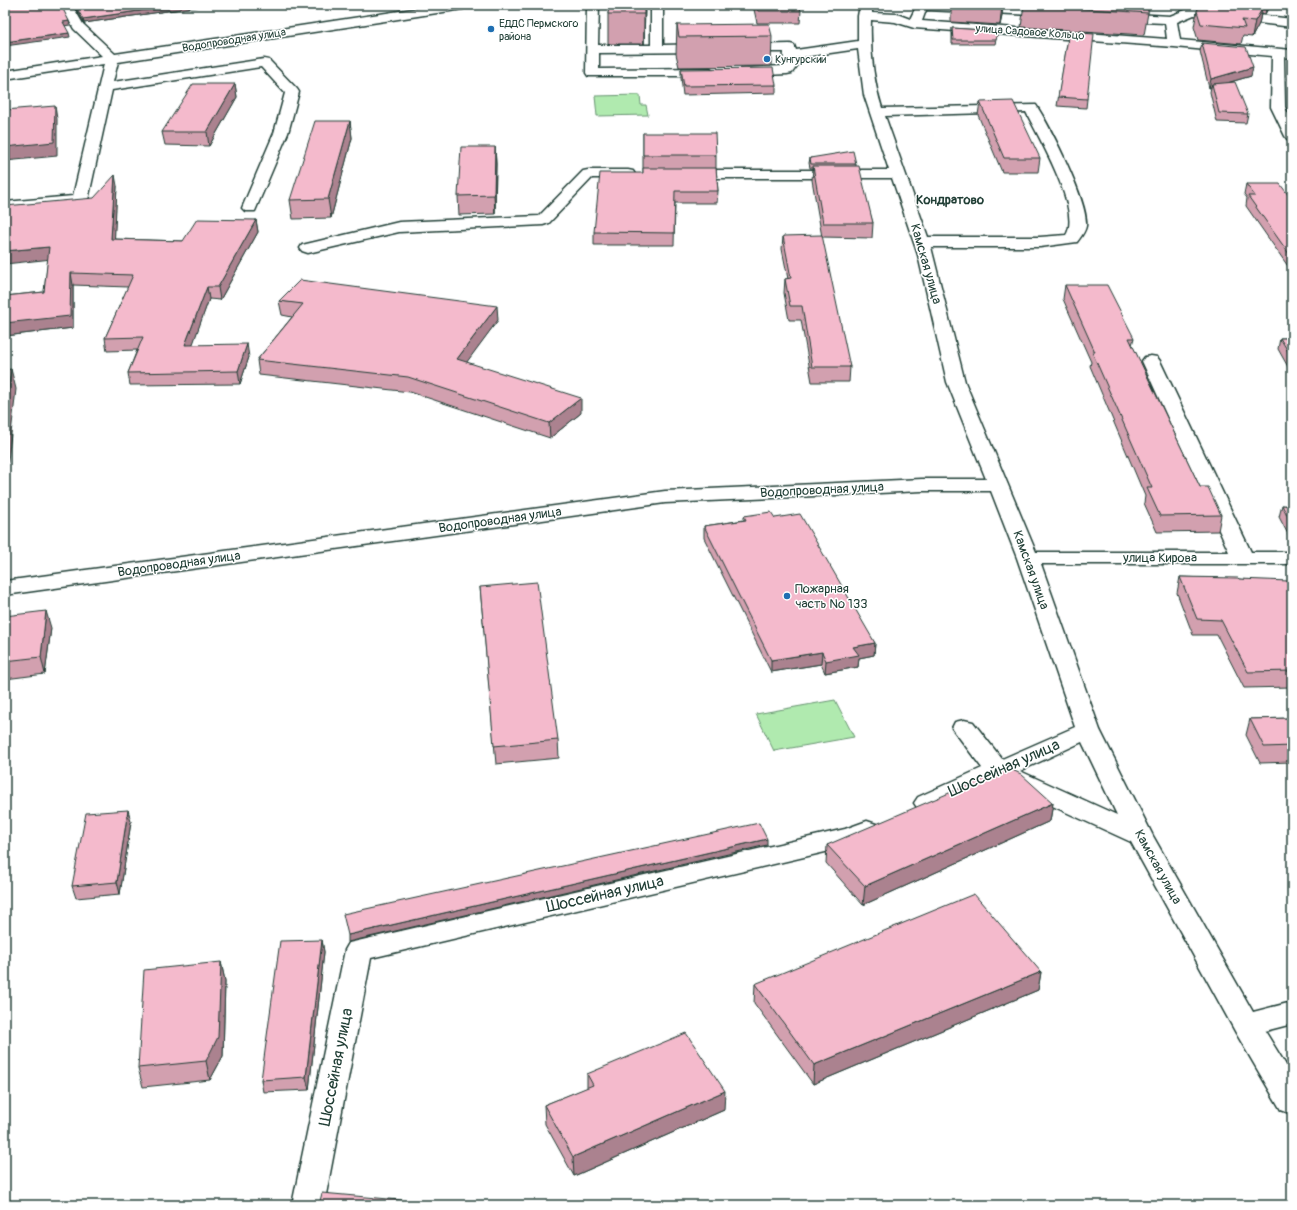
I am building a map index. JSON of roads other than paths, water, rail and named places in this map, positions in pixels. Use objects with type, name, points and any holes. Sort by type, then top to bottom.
[{"type":"street","points":[[5,207],[80,200],[112,59],[78,26],[66,5]]},
{"type":"street","name":"Водопроводная улица","points":[[5,74],[463,5]]},
{"type":"street","points":[[593,5],[593,73],[719,72]]},
{"type":"street","points":[[657,5],[657,49]]},
{"type":"street","points":[[914,24],[922,6],[1062,14]]},
{"type":"street","points":[[1109,16],[1171,20],[1193,11],[1209,9],[1292,23]]},
{"type":"street","points":[[360,11],[364,17],[371,20]]},
{"type":"street","name":"улица Садовое Кольцо","points":[[865,11],[897,18],[914,24],[1174,43],[1292,54]]},
{"type":"street","name":"Камская улица","points":[[865,11],[864,44],[871,95],[921,242],[956,382],[1028,558],[1088,730],[1140,836],[1246,1025],[1292,1101]]},
{"type":"street","points":[[1171,20],[1174,43]]},
{"type":"street","points":[[790,55],[864,44]]},
{"type":"street","points":[[592,49],[790,48],[790,66],[787,70],[735,72]]},
{"type":"street","points":[[1278,52],[1278,107],[1292,136]]},
{"type":"street","points":[[105,87],[264,63],[292,92],[281,133],[250,208]]},
{"type":"street","points":[[876,112],[1031,108],[1073,193],[1078,214],[1078,227],[1071,239],[1040,242],[921,242]]},
{"type":"street","points":[[308,248],[399,228],[543,220],[588,174],[643,174]]},
{"type":"street","points":[[675,174],[898,174]]},
{"type":"street","points":[[1150,361],[1243,558]]},
{"type":"street","name":"Водопроводная улица","points":[[5,588],[664,498],[922,485],[998,484]]},
{"type":"street","name":"улица Кирова","points":[[1028,558],[1292,558]]},
{"type":"street","points":[[964,728],[998,771],[1140,836]]},
{"type":"street","name":"Шоссейная улица","points":[[308,1205],[359,950],[851,837],[1088,730]]},
{"type":"street","points":[[1246,1025],[1292,1013]]},
{"type":"place","name":"ЕДДС Пермского района","points":[[491,29]]},
{"type":"place","name":"Кунгурский","points":[[767,59]]},
{"type":"place","name":"Пожарная часть № 133","points":[[787,596]]},
{"type":"district","name":"Кондратово","points":[[950,200]]}]
